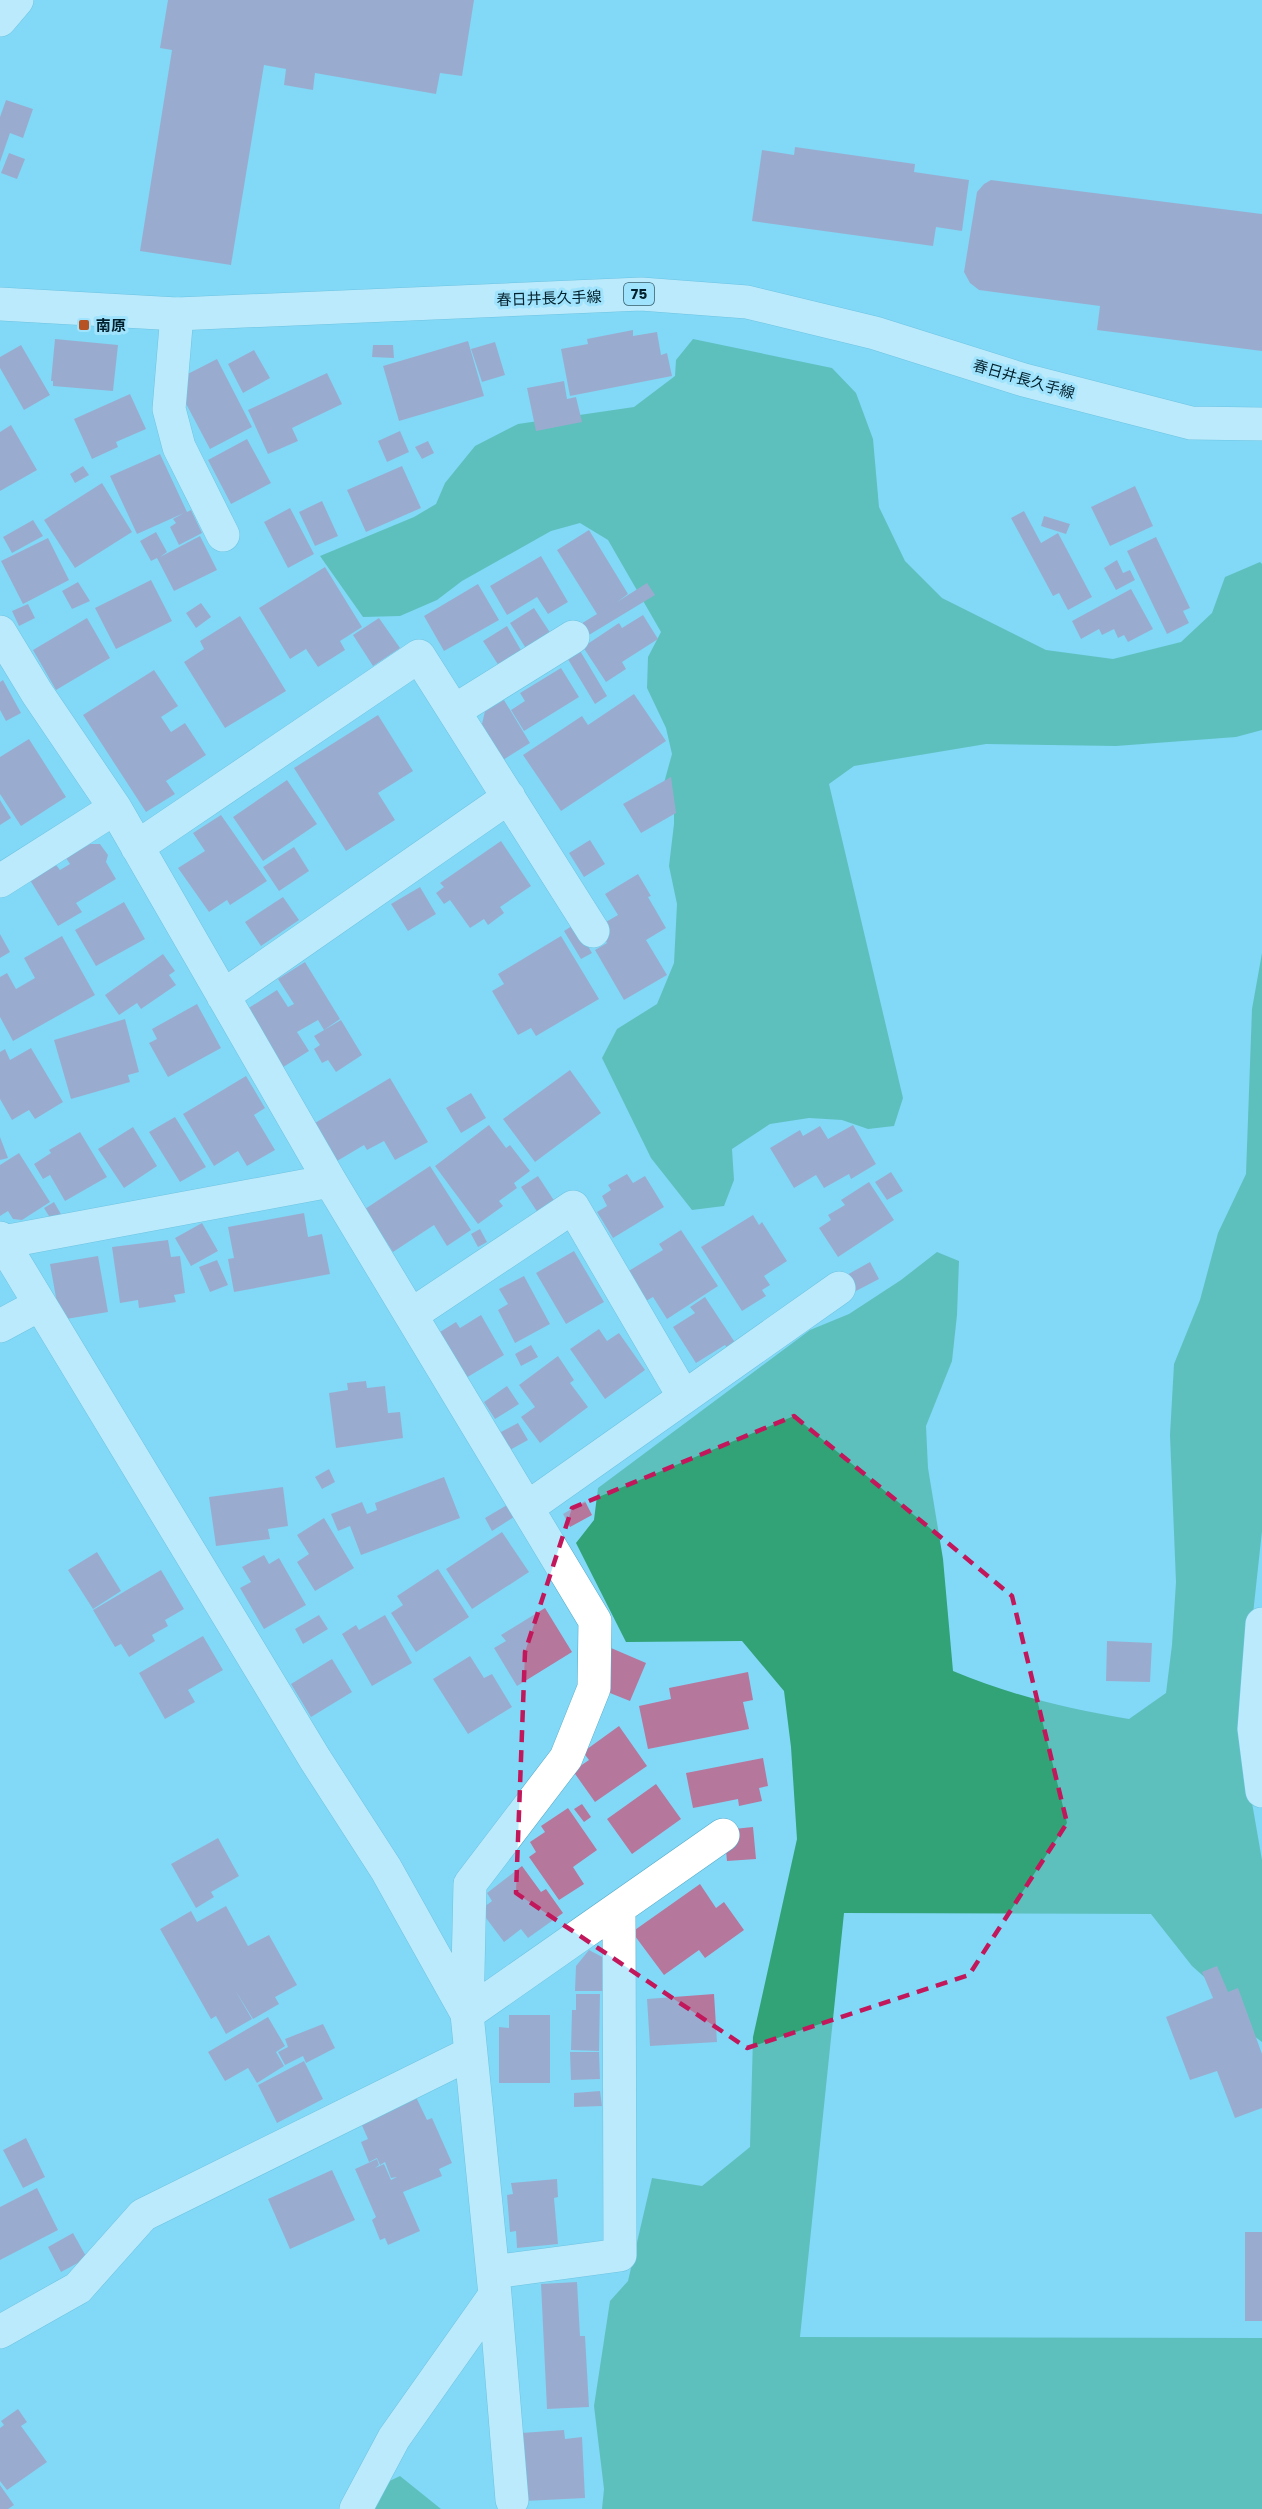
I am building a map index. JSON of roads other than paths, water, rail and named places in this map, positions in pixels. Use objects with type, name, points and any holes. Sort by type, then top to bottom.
[{"type":"street","points":[[0,20],[17,0]]},
{"type":"street","name":"春日井長久手線","points":[[0,304],[177,314],[640,294],[747,302],[875,333],[1024,381],[1191,423],[1262,424]]},
{"type":"street","points":[[177,314],[169,409],[179,447],[223,535]]},
{"type":"street","points":[[0,632],[37,693],[115,808],[330,1180],[596,1621],[594,1688],[566,1758],[470,1884],[467,2014],[494,2283],[512,2500]]},
{"type":"street","points":[[454,711],[573,637]]},
{"type":"street","points":[[137,847],[419,656],[593,931]]},
{"type":"street","points":[[223,996],[509,797]]},
{"type":"street","points":[[0,881],[115,808]]},
{"type":"street","points":[[330,1180],[1,1240],[315,1759],[386,1869],[467,2014]]},
{"type":"street","points":[[411,1315],[573,1207],[684,1397]]},
{"type":"street","points":[[527,1508],[838,1288]]},
{"type":"street","points":[[0,1326],[39,1305]]},
{"type":"street","points":[[1262,1624],[1254,1729],[1262,1791]]},
{"type":"street","points":[[467,2014],[723,1835]]},
{"type":"street","points":[[356,2509],[394,2438],[494,2283],[620,2255],[619,1908]]},
{"type":"street","points":[[0,2332],[78,2288],[143,2215],[471,2053]]},
{"type":"place","name":"南原","points":[[84,325]]}]
